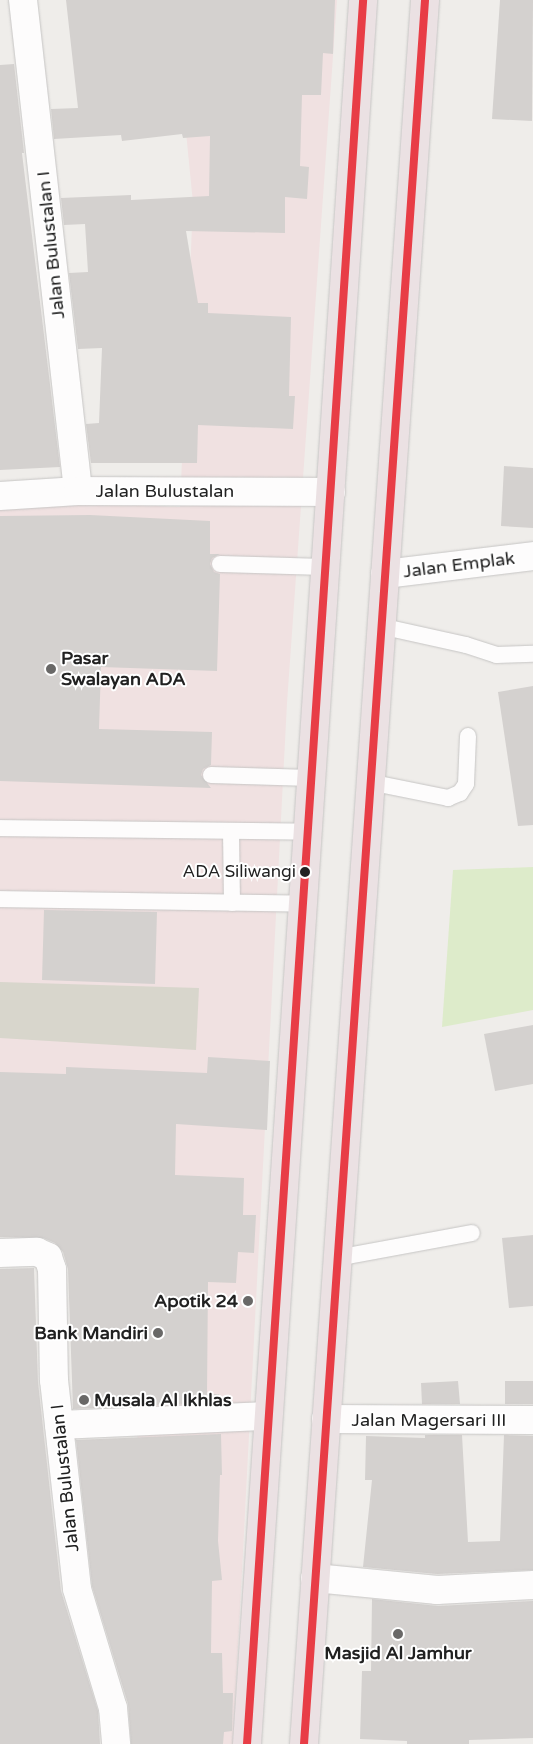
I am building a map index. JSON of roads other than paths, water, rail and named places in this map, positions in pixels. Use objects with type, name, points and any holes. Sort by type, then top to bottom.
[{"type":"highway","points":[[247,1744],[363,0]]},
{"type":"highway","points":[[304,1744],[369,782],[425,0]]},
{"type":"street","name":"Jalan Bulustalan I","points":[[24,0],[78,491]]},
{"type":"street","name":"Jalan Bulustalan","points":[[0,496],[78,491],[331,492]]},
{"type":"street","name":"Jalan Emplak","points":[[384,574],[533,556]]},
{"type":"street","name":"Jalan Bulustalan I","points":[[0,1253],[37,1252],[48,1257],[52,1269],[54,1380],[77,1589],[113,1708],[116,1744]]},
{"type":"street","points":[[59,1425],[268,1416]]},
{"type":"street","name":"Jalan Magersari III","points":[[326,1419],[533,1420]]},
{"type":"street","points":[[315,1578],[437,1590],[533,1585]]},
{"type":"lane","points":[[220,564],[326,567]]},
{"type":"lane","points":[[380,626],[466,645],[496,655],[533,654]]},
{"type":"lane","points":[[369,782],[448,798],[460,793],[466,784],[468,736]]},
{"type":"lane","points":[[211,775],[311,778]]},
{"type":"lane","points":[[0,828],[307,832]]},
{"type":"lane","points":[[231,831],[232,902]]},
{"type":"lane","points":[[0,900],[302,904]]},
{"type":"lane","points":[[337,1258],[472,1233]]},
{"type":"place","name":"Pasar Swalayan ADA","points":[[51,669]]},
{"type":"place","name":"ADA Siliwangi","points":[[305,872]]},
{"type":"place","name":"Apotik 24","points":[[248,1301]]},
{"type":"place","name":"Bank Mandiri","points":[[158,1333]]},
{"type":"place","name":"Musala Al Ikhlas","points":[[84,1400]]},
{"type":"place","name":"Masjid Al Jamhur","points":[[398,1634]]}]
